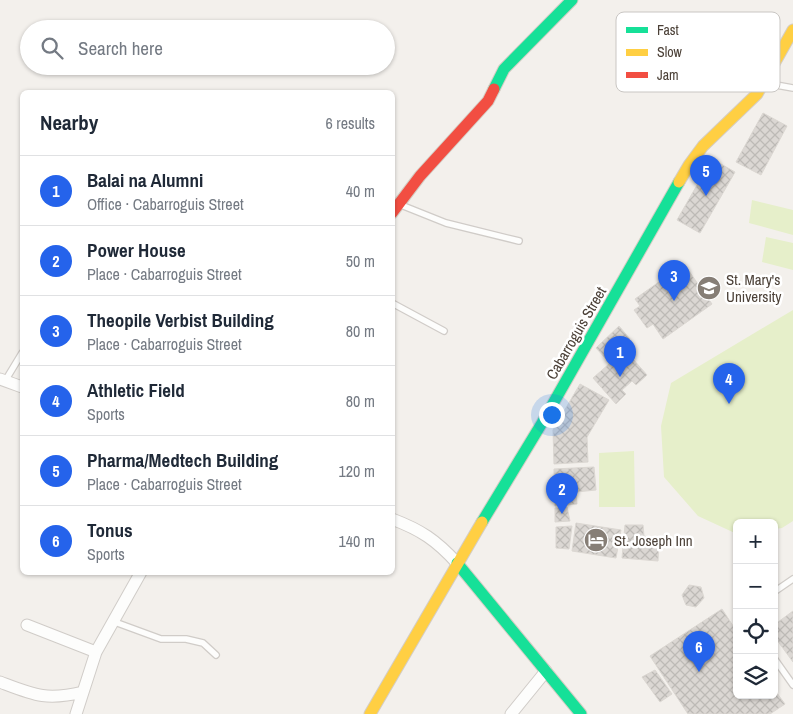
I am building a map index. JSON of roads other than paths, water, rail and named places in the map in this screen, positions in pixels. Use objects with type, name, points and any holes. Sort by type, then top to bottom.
[{"type":"street","points":[[396,209],[420,176],[488,100],[504,69],[572,0]]},
{"type":"street","name":"Cabarroguis Street","points":[[780,54],[793,30]]},
{"type":"street","name":"Cabarroguis Street","points":[[370,714],[457,562],[542,423],[690,165],[703,146],[758,92]]},
{"type":"street","points":[[2,380],[20,386]]},
{"type":"street","points":[[395,519],[414,527],[441,545],[581,714]]},
{"type":"street","points":[[76,714],[96,652],[139,575]]},
{"type":"street","points":[[27,625],[96,652]]},
{"type":"street","points":[[511,714],[546,671]]},
{"type":"street","points":[[0,682],[35,696],[50,698],[83,692]]},
{"type":"lane","points":[[780,86],[793,88]]},
{"type":"lane","points":[[396,209],[519,241]]},
{"type":"lane","points":[[395,305],[444,331]]},
{"type":"lane","points":[[2,380],[20,355]]},
{"type":"lane","points":[[778,589],[793,580]]},
{"type":"lane","points":[[112,621],[161,639],[186,639],[203,643],[216,655]]},
{"type":"lane","points":[[778,664],[793,685]]},
{"type":"place","name":"Pharma/Medtech Building","points":[[706,196]]},
{"type":"place","name":"St. Mary's University","points":[[709,288]]},
{"type":"place","name":"Theopile Verbist Building","points":[[674,301]]},
{"type":"place","name":"Balai na Alumni","points":[[620,377]]},
{"type":"place","name":"Athletic Field","points":[[729,404]]},
{"type":"place","name":"Power House","points":[[562,514]]},
{"type":"place","name":"St. Joseph Inn","points":[[596,540]]},
{"type":"place","name":"Tonus","points":[[699,672]]}]
